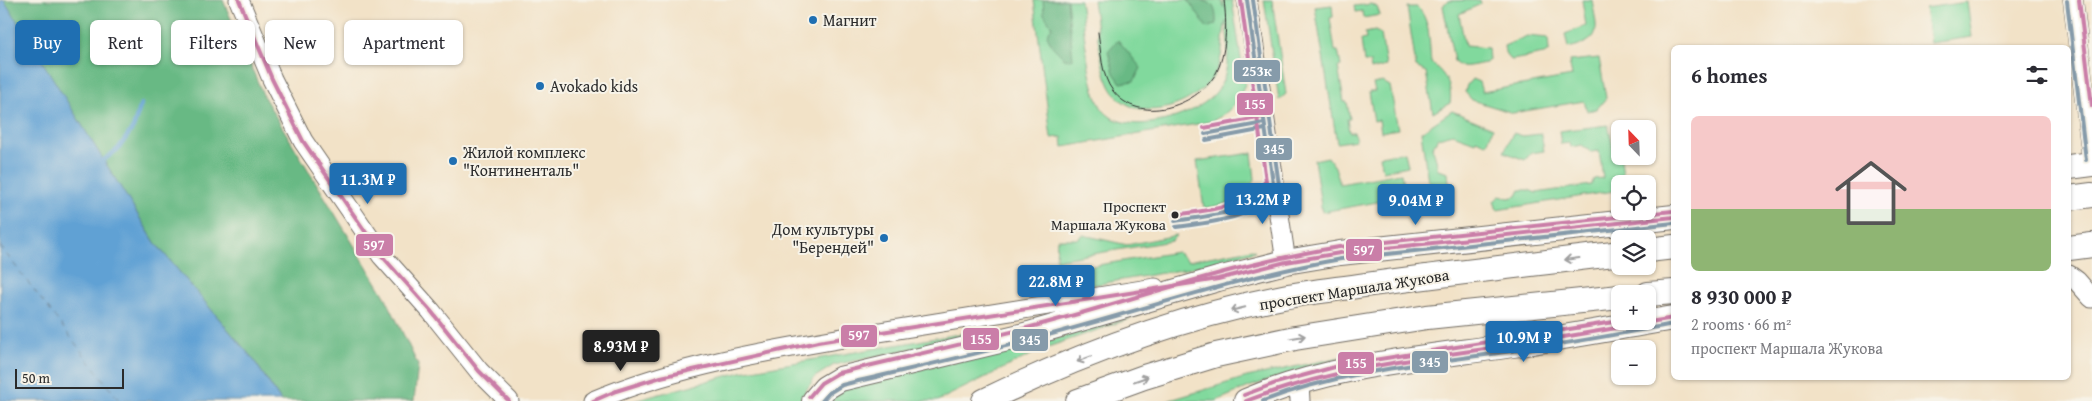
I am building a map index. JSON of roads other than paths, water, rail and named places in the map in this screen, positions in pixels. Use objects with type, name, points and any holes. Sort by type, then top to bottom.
[{"type":"main road","points":[[2071,167],[2092,164]]},
{"type":"main road","points":[[2071,198],[2092,195]]},
{"type":"main road","name":"проспект Маршала Жукова","points":[[1218,279],[1286,262],[1340,253],[1671,217]]},
{"type":"main road","points":[[2071,248],[2092,245]]},
{"type":"main road","points":[[1656,249],[1671,247]]},
{"type":"main road","name":"проспект Маршала Жукова","points":[[984,401],[1026,381],[1133,340],[1205,317],[1283,298],[1431,276],[1611,254]]},
{"type":"main road","points":[[814,401],[825,388],[840,379],[1029,334],[1218,279]]},
{"type":"main road","points":[[1656,293],[1671,292]]},
{"type":"main road","points":[[1078,401],[1144,377],[1216,355],[1295,338],[1427,317],[1611,298]]},
{"type":"main road","points":[[1246,401],[1299,392],[1362,368],[1671,319]]},
{"type":"street","points":[[239,0],[272,79],[303,141],[382,256],[431,311],[479,371],[510,401]]},
{"type":"street","points":[[1247,0],[1286,262]]},
{"type":"street","points":[[2073,0],[2092,159]]},
{"type":"street","points":[[2071,276],[2092,298]]},
{"type":"street","name":"проспект Маршала Жукова","points":[[593,401],[616,391],[661,377],[818,342],[1218,279]]},
{"type":"water","points":[[0,0],[4,0],[16,20],[15,65],[44,65],[156,244],[253,359],[281,401],[0,401]]},
{"type":"waterway","points":[[100,163],[118,149],[133,128],[141,104]]},
{"type":"tram line","points":[[1098,32],[1106,78],[1113,91],[1124,101],[1137,107],[1151,109],[1166,108],[1194,96],[1215,75],[1224,48],[1226,19],[1224,0]]},
{"type":"place","name":"Магнит","points":[[813,20]]},
{"type":"place","name":"Avokado kids","points":[[540,86]]},
{"type":"place","name":"Жилой комплекс \"Континенталь\"","points":[[453,161]]},
{"type":"place","name":"Проспект Маршала Жукова","points":[[1175,215]]},
{"type":"place","name":"Дом культуры \"Берендей\"","points":[[884,238]]}]
